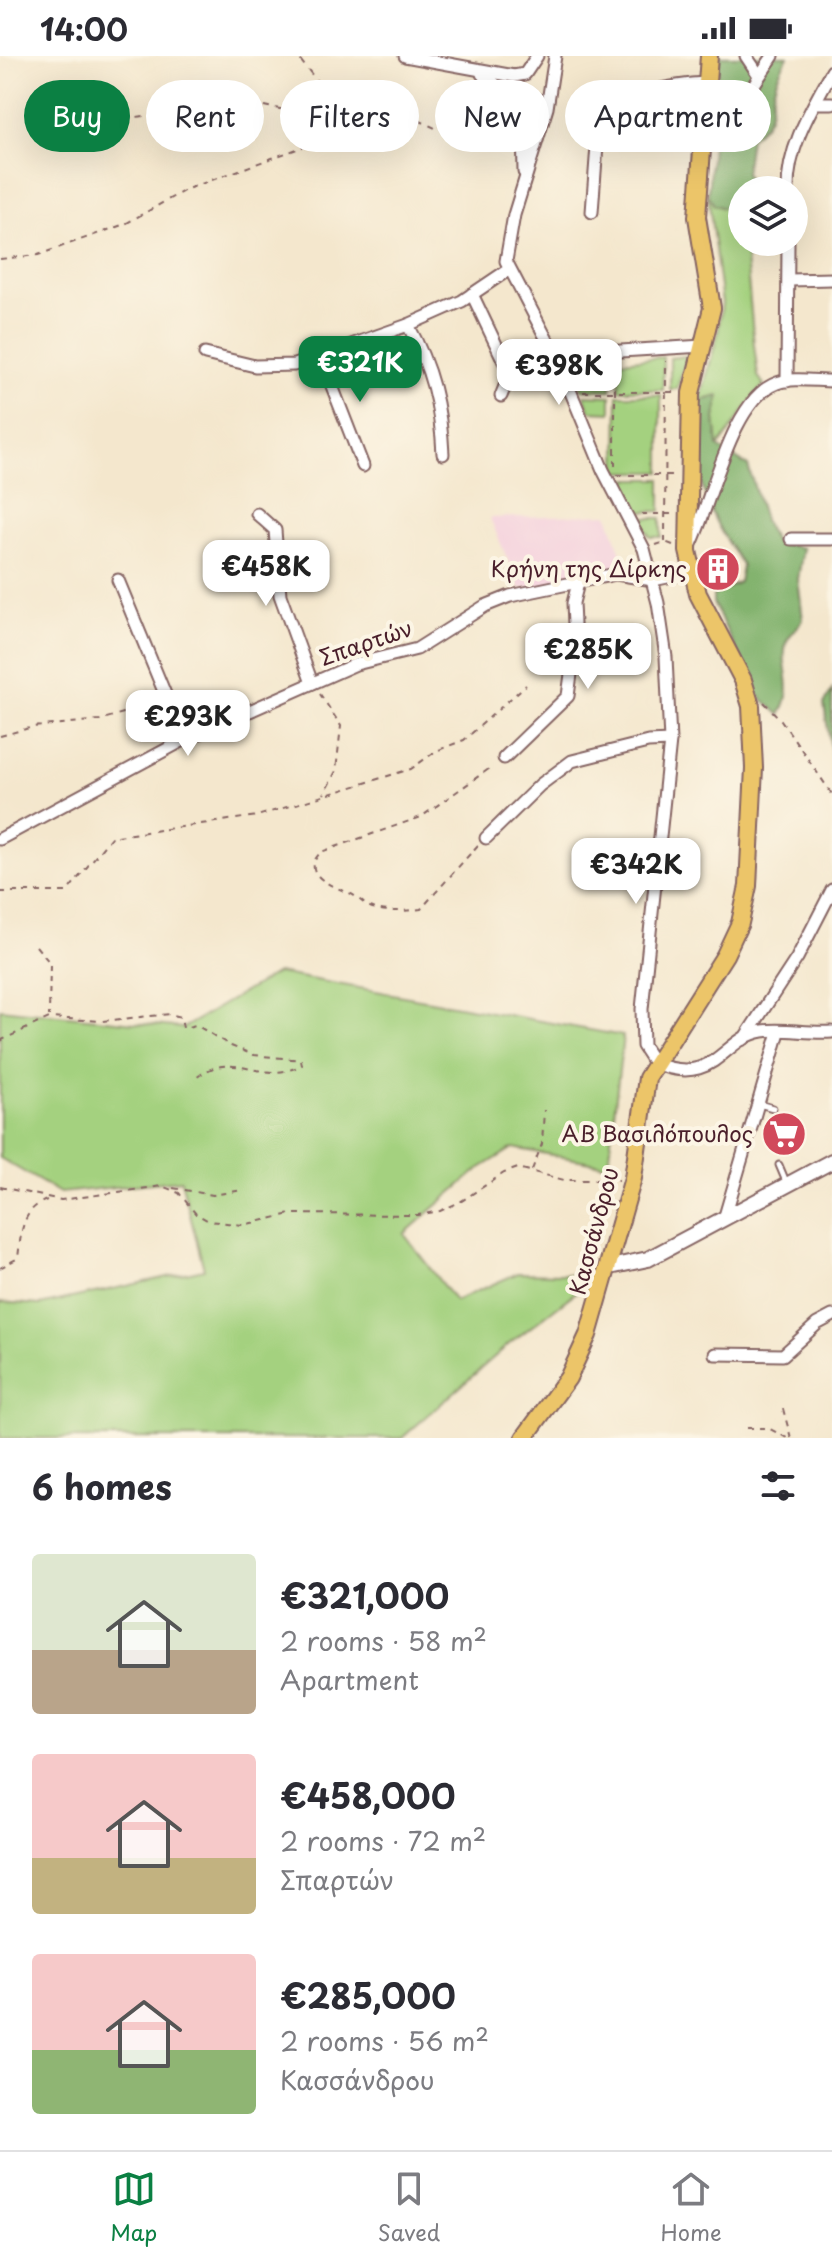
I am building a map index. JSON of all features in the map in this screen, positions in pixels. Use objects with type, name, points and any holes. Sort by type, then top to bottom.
[{"type":"main road","points":[[706,80],[709,56]]},
{"type":"main road","points":[[701,152],[697,217],[712,308],[691,393],[688,551],[691,572],[749,695]]},
{"type":"main road","name":"Κασσάνδρου","points":[[524,1438],[568,1378],[588,1335],[610,1267],[633,1178],[647,1078],[725,955],[740,923],[748,886],[753,812],[754,768],[749,695]]},
{"type":"street","points":[[405,56],[478,71],[525,74],[537,56]]},
{"type":"street","points":[[555,56],[547,108],[506,244],[508,270],[555,355],[603,470],[644,549],[653,580],[666,657],[670,741],[642,1009],[643,1046],[654,1063],[675,1070],[697,1067],[722,1058],[744,1039],[761,1031],[832,1032]]},
{"type":"street","points":[[746,56],[758,74]]},
{"type":"street","points":[[755,80],[773,56]]},
{"type":"street","points":[[478,71],[507,91],[515,103],[523,144],[524,183]]},
{"type":"street","points":[[788,176],[802,125],[832,71]]},
{"type":"street","points":[[815,103],[832,103]]},
{"type":"street","points":[[592,212],[597,152]]},
{"type":"street","points":[[787,381],[788,256]]},
{"type":"street","points":[[205,354],[226,361],[280,367],[408,325],[472,294],[508,270]]},
{"type":"street","points":[[789,280],[832,279]]},
{"type":"street","points":[[472,294],[510,374],[501,396]]},
{"type":"street","points":[[408,325],[427,364],[437,396],[443,454]]},
{"type":"street","points":[[555,355],[703,346]]},
{"type":"street","points":[[320,355],[363,466]]},
{"type":"street","points":[[688,551],[702,525],[717,467],[744,416],[763,391],[774,383],[787,381],[832,381]]},
{"type":"street","points":[[257,514],[275,530],[280,595],[312,683]]},
{"type":"street","points":[[791,539],[832,539]]},
{"type":"street","points":[[653,580],[691,572]]},
{"type":"street","name":"Σπαρτών","points":[[0,839],[184,740],[356,664],[417,649],[485,606],[510,596],[579,579],[616,574],[653,580]]},
{"type":"street","points":[[504,758],[568,696],[575,645],[573,603],[579,579]]},
{"type":"street","points":[[118,580],[184,740]]},
{"type":"street","points":[[486,838],[540,785],[572,761],[648,742],[670,741]]},
{"type":"street","points":[[744,1039],[797,958],[832,890]]},
{"type":"street","points":[[725,1216],[779,1032]]},
{"type":"street","points":[[610,1267],[648,1259],[832,1161]]},
{"type":"street","points":[[715,1354],[783,1355],[832,1316]]},
{"type":"lane","points":[[758,1104],[773,1108]]},
{"type":"lane","points":[[779,1165],[788,1185]]},
{"type":"path","points":[[130,116],[161,112],[183,98],[203,95],[297,111],[319,110],[324,102],[321,86],[297,56]]},
{"type":"path","points":[[0,259],[38,255],[125,224],[187,189],[308,145],[383,103],[435,128],[478,71]]},
{"type":"path","points":[[665,542],[666,348]]},
{"type":"path","points":[[615,351],[615,475],[675,475]]},
{"type":"path","points":[[583,392],[676,392]]},
{"type":"path","points":[[638,514],[672,514]]},
{"type":"path","points":[[312,683],[341,726],[336,771],[323,797]]},
{"type":"path","points":[[0,892],[67,892],[111,837],[257,816],[411,769],[436,751],[464,740],[526,685]]},
{"type":"path","points":[[749,695],[760,699],[781,720],[832,794]]},
{"type":"path","points":[[0,736],[44,725],[100,720],[143,707],[178,723]]},
{"type":"path","points":[[486,838],[462,859],[421,909],[370,907],[352,893],[326,886],[318,875],[316,857],[321,852],[421,817],[504,758]]},
{"type":"path","points":[[36,946],[50,963],[49,1018]]},
{"type":"path","points":[[0,1041],[49,1018],[102,1021],[170,1014],[181,1017],[183,1028],[196,1025],[254,1055],[301,1060],[302,1065],[265,1074],[230,1062],[205,1071],[196,1078]]},
{"type":"path","points":[[532,1170],[542,1144],[544,1110]]},
{"type":"path","points":[[171,1188],[196,1214],[209,1221],[243,1225],[291,1214],[398,1215],[440,1211],[518,1168],[564,1180],[633,1178]]},
{"type":"path","points":[[0,1187],[49,1199]]},
{"type":"path","points":[[0,1268],[18,1258],[18,1237],[28,1215],[35,1206],[49,1199],[149,1187],[213,1195],[243,1190]]},
{"type":"path","points":[[783,1409],[789,1438]]},
{"type":"path","points":[[747,1428],[768,1428],[789,1438]]},
{"type":"shaded area","points":[[608,514],[627,572],[520,589],[490,518]]},
{"type":"green space","points":[[719,56],[788,56],[776,81],[771,105],[771,80],[717,80]]},
{"type":"green space","points":[[711,152],[748,152],[746,176],[728,176],[728,210],[714,205],[708,195]]},
{"type":"green space","points":[[708,195],[714,205],[728,210],[728,256],[746,256],[758,376],[764,385],[718,447],[715,418],[719,396],[700,401],[718,333],[722,303]]},
{"type":"green space","points":[[687,356],[677,389],[670,389],[670,358]]},
{"type":"green space","points":[[663,357],[663,390],[619,390],[620,361]]},
{"type":"green space","points":[[612,361],[611,390],[582,389],[570,363]]},
{"type":"green space","points":[[584,395],[611,396],[611,412],[590,411]]},
{"type":"green space","points":[[618,395],[661,395],[661,472],[617,472]]},
{"type":"green space","points":[[719,396],[715,418],[718,447],[748,466],[765,523],[775,542],[803,548],[798,579],[803,620],[787,641],[785,659],[788,684],[780,715],[759,696],[713,603],[713,595],[739,582],[742,565],[709,505],[700,470],[700,401]]},
{"type":"green space","points":[[618,479],[661,479],[661,511],[636,512]]},
{"type":"green space","points":[[639,518],[661,518],[661,537],[650,537]]},
{"type":"green space","points":[[832,690],[832,756],[824,704]]},
{"type":"green space","points":[[277,973],[623,1036],[608,1165],[513,1148],[479,1169],[404,1234],[455,1301],[518,1273],[598,1275],[509,1344],[402,1438],[0,1438],[0,1302],[40,1305],[204,1269],[181,1180],[60,1193],[0,1158],[0,1009],[183,1028]]},
{"type":"place","name":"Κρήνη της Δίρκης","points":[[718,569]]},
{"type":"place","name":"ΑΒ Βασιλόπουλος","points":[[784,1134]]}]
